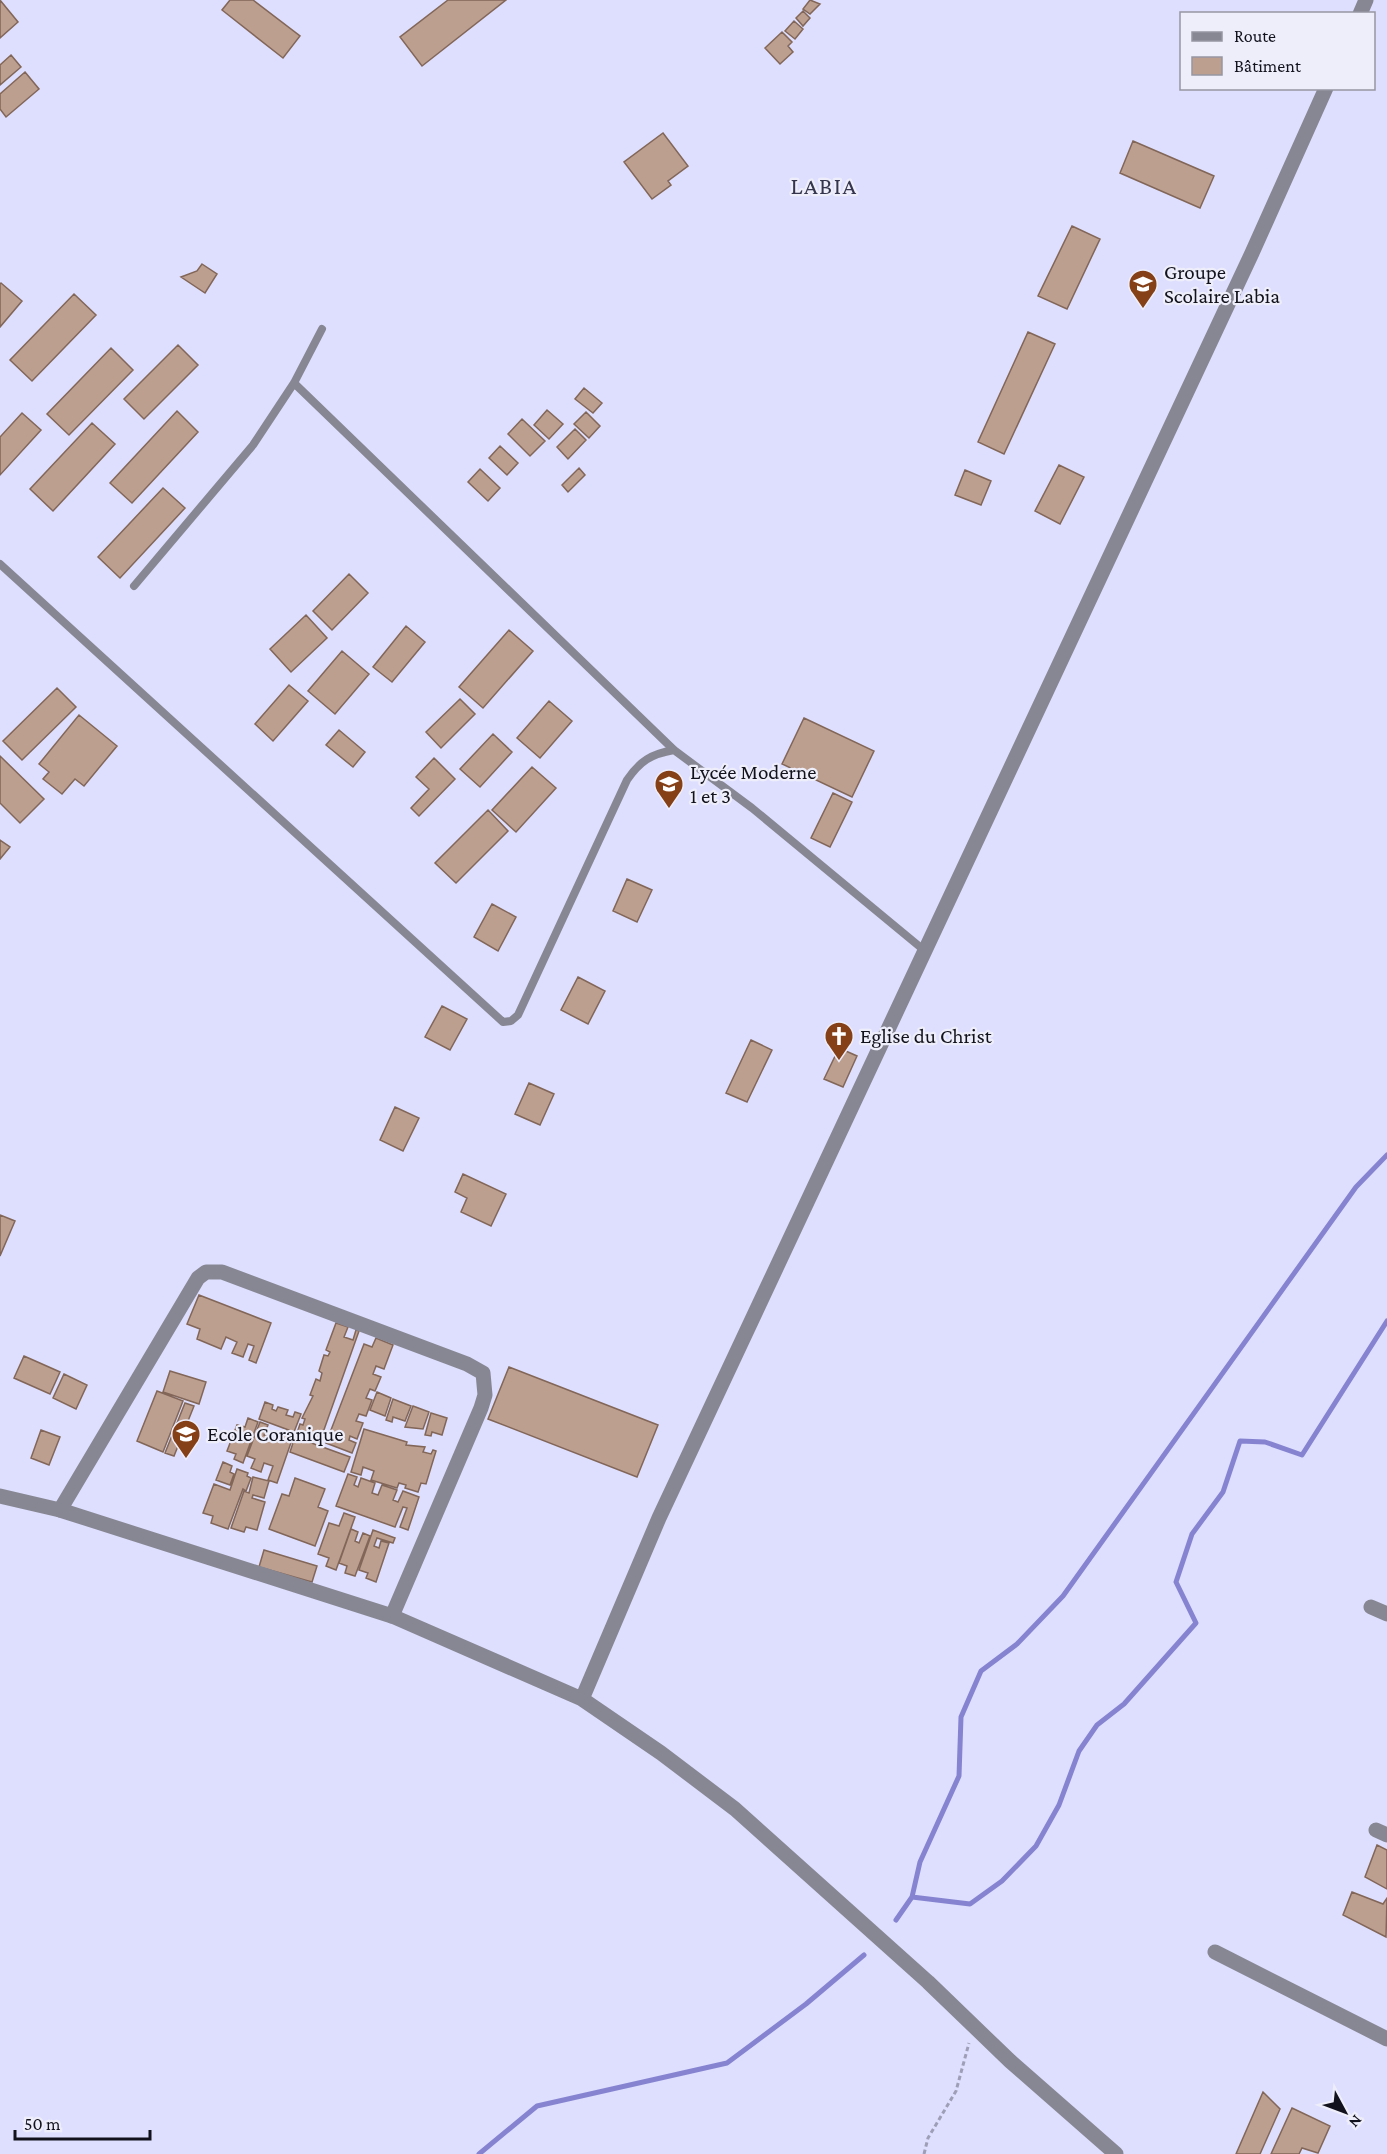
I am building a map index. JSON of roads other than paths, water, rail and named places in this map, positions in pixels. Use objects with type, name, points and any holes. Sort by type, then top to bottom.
[{"type":"street","points":[[582,1699],[659,1518],[1325,90]]},
{"type":"street","points":[[60,1510],[198,1278],[206,1272],[222,1272],[466,1364],[483,1373],[486,1382],[483,1402],[392,1617]]},
{"type":"street","points":[[0,1496],[60,1510],[392,1617],[582,1699],[661,1753],[735,1809],[844,1905],[1116,2154]]},
{"type":"street","points":[[1371,1607],[1387,1614]]},
{"type":"street","points":[[1215,1952],[1387,2039]]},
{"type":"lane","points":[[134,586],[253,445],[294,384],[322,329]]},
{"type":"lane","points":[[294,384],[674,750],[752,808],[925,951]]},
{"type":"lane","points":[[0,564],[503,1022],[511,1021],[518,1015],[627,780],[640,762],[656,753],[674,750]]},
{"type":"waterway","points":[[896,1920],[912,1897],[920,1862],[959,1776],[961,1717],[981,1671],[1017,1644],[1063,1596],[1356,1187],[1387,1155]]},
{"type":"waterway","points":[[912,1897],[970,1904],[1002,1881],[1036,1846],[1059,1805],[1079,1751],[1097,1725],[1124,1704],[1196,1623],[1176,1582],[1192,1534],[1223,1492],[1240,1441],[1265,1442],[1302,1455],[1387,1321]]},
{"type":"waterway","points":[[479,2154],[537,2106],[727,2063],[806,2004],[864,1955]]},
{"type":"place","name":"Groupe Scolaire Labia","points":[[1143,310]]},
{"type":"place","name":"Lycée Moderne 1 et 3","points":[[669,810]]},
{"type":"place","name":"Eglise du Christ","points":[[839,1062]]},
{"type":"place","name":"Ecole Coranique","points":[[186,1460]]},
{"type":"district","name":"LABIA","points":[[824,186]]}]
